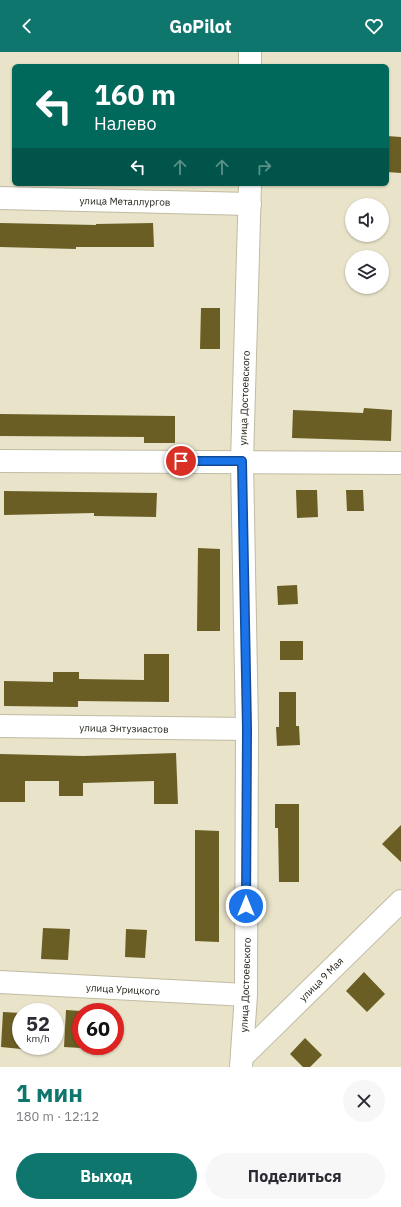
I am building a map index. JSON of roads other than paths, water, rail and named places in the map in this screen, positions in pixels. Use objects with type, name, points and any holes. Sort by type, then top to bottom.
[{"type":"street","points":[[250,52],[250,64]]},
{"type":"street","name":"улица Металлургов","points":[[0,198],[250,194]]},
{"type":"street","name":"улица Достоевского","points":[[241,1062],[246,995],[247,729],[242,461],[250,194]]},
{"type":"street","points":[[0,461],[242,461],[401,463]]},
{"type":"street","name":"улица Энтузиастов","points":[[0,726],[247,729]]},
{"type":"street","name":"улица 9 Мая","points":[[241,1062],[401,901]]},
{"type":"street","name":"улица Урицкого","points":[[0,982],[246,995]]}]
